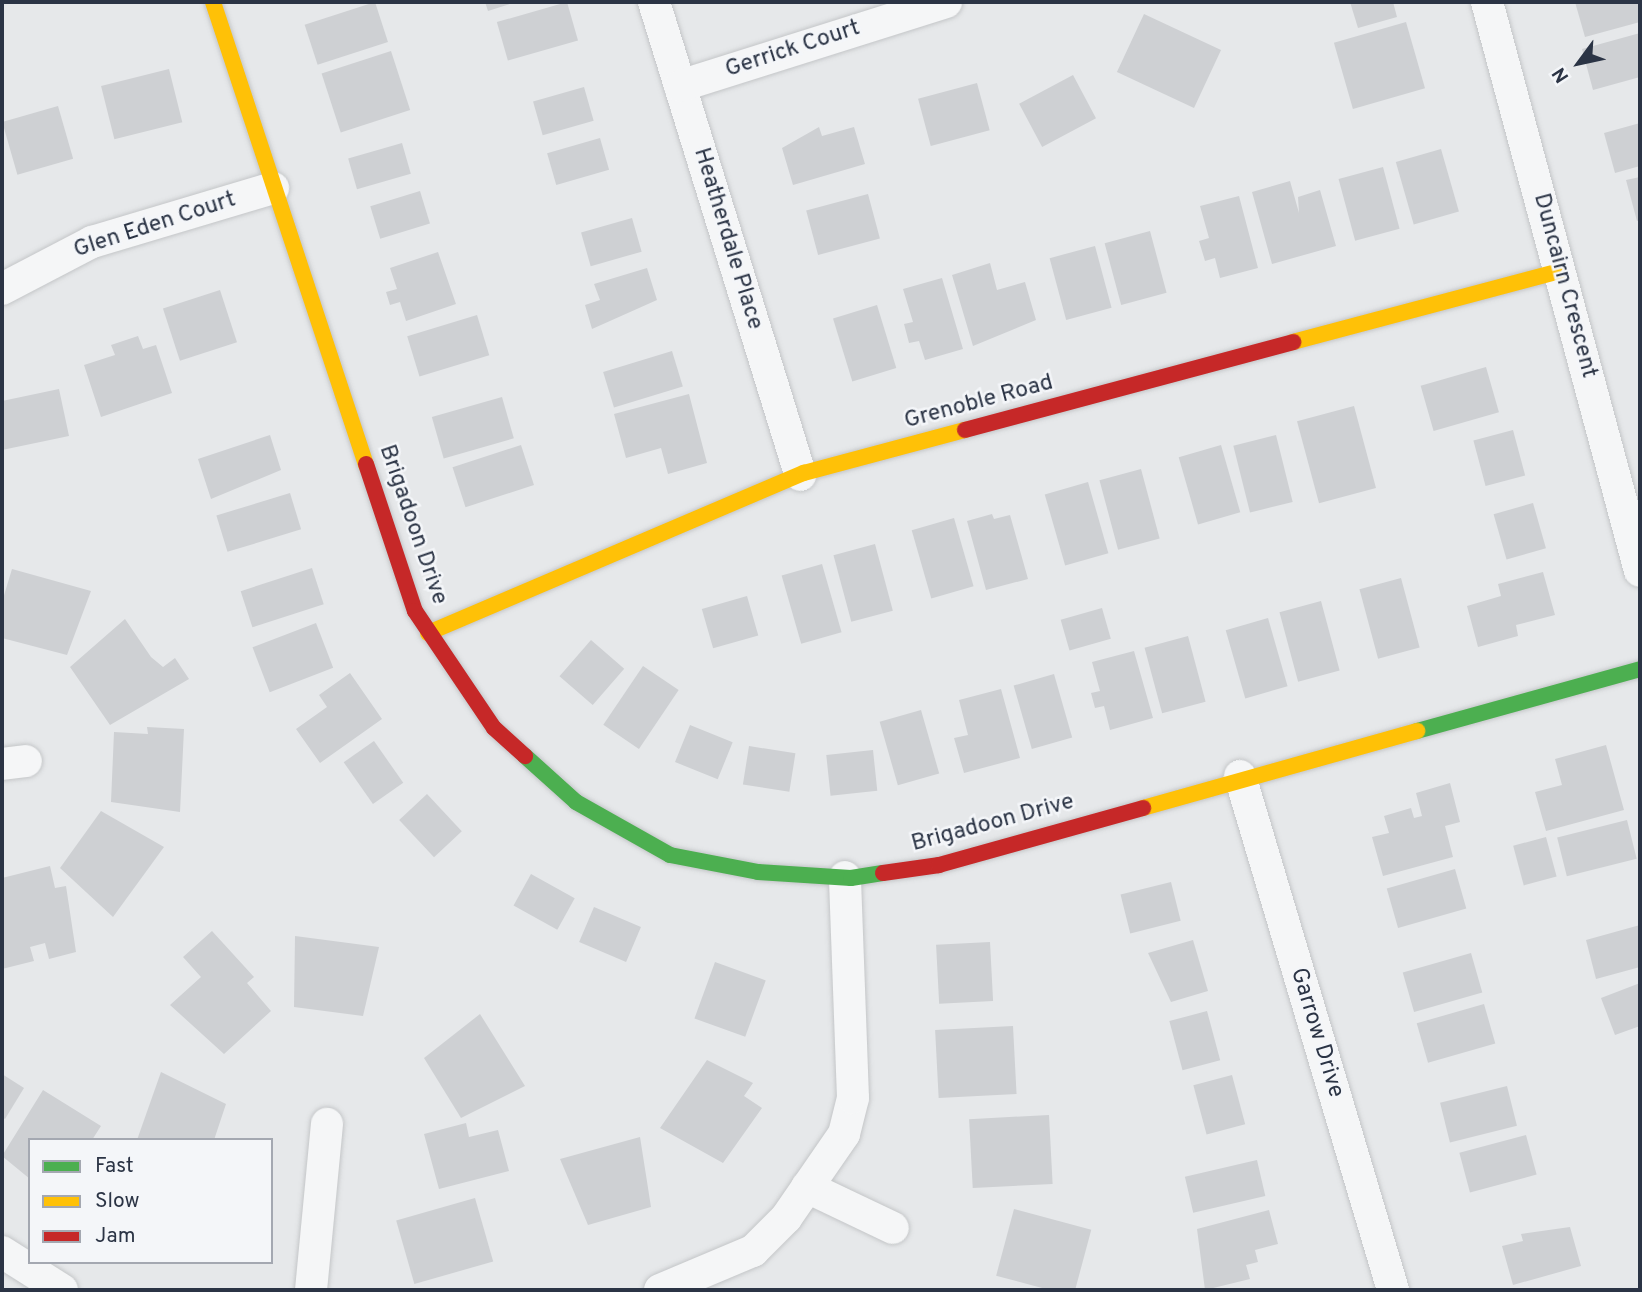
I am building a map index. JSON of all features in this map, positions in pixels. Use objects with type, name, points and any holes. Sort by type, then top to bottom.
[{"type":"street","name":"Brigadoon Drive","points":[[214,2],[273,188],[415,611],[494,728],[605,819],[670,855],[758,872],[845,877],[970,858],[1240,776],[1640,668]]},
{"type":"street","name":"Heatherdale Place","points":[[654,2],[800,475]]},
{"type":"street","name":"Gerrick Court","points":[[680,86],[946,2]]},
{"type":"street","name":"Duncairn Crescent","points":[[1487,2],[1640,571]]},
{"type":"street","name":"Glen Eden Court","points":[[2,289],[92,242],[273,188]]},
{"type":"street","name":"Grenoble Road","points":[[428,633],[800,475],[1560,271]]},
{"type":"street","name":"Garrow Drive","points":[[1240,776],[1393,1290]]},
{"type":"street","points":[[660,1290],[753,1251],[807,1187],[844,1134],[853,1098],[845,877]]},
{"type":"street","points":[[311,1290],[327,1124]]},
{"type":"street","points":[[807,1187],[893,1228]]},
{"type":"street","points":[[2,1252],[62,1290]]},
{"type":"building","points":[[375,2],[388,42],[318,65],[305,25]]},
{"type":"building","points":[[485,2],[516,2],[488,11]]},
{"type":"building","points":[[567,2],[578,40],[508,61],[497,22]]},
{"type":"building","points":[[1350,2],[1393,2],[1397,17],[1358,28]]},
{"type":"building","points":[[1575,2],[1640,2],[1640,22],[1585,37]]},
{"type":"building","points":[[1144,14],[1221,50],[1194,108],[1117,72]]},
{"type":"building","points":[[1406,22],[1425,88],[1353,109],[1334,43]]},
{"type":"building","points":[[1640,33],[1640,77],[1593,90],[1582,49]]},
{"type":"building","points":[[391,51],[410,110],[341,133],[322,74]]},
{"type":"building","points":[[169,69],[182,122],[114,139],[101,86]]},
{"type":"building","points":[[1073,75],[1096,118],[1042,147],[1019,104]]},
{"type":"building","points":[[977,83],[990,130],[931,146],[918,99]]},
{"type":"building","points":[[584,87],[594,121],[543,135],[533,102]]},
{"type":"building","points":[[58,106],[73,159],[17,175],[2,122]]},
{"type":"building","points":[[1640,123],[1640,166],[1615,173],[1604,133]]},
{"type":"building","points":[[819,127],[822,136],[854,127],[865,164],[793,185],[782,148]]},
{"type":"building","points":[[600,138],[609,170],[556,185],[547,153]]},
{"type":"building","points":[[402,143],[411,174],[357,189],[348,158]]},
{"type":"building","points":[[1441,149],[1459,211],[1414,224],[1396,162]]},
{"type":"building","points":[[1383,167],[1400,229],[1355,241],[1339,179]]},
{"type":"building","points":[[1640,177],[1640,220],[1637,221],[1626,180]]},
{"type":"building","points":[[1290,181],[1299,213],[1298,197],[1320,190],[1336,246],[1272,264],[1252,192]]},
{"type":"building","points":[[420,191],[430,224],[380,239],[370,206]]},
{"type":"building","points":[[868,194],[880,238],[818,255],[806,211]]},
{"type":"building","points":[[1239,196],[1258,268],[1220,278],[1215,258],[1205,261],[1199,241],[1209,238],[1200,206]]},
{"type":"building","points":[[632,218],[642,252],[591,266],[581,233]]},
{"type":"building","points":[[1150,231],[1167,293],[1121,305],[1105,243]]},
{"type":"building","points":[[1095,246],[1112,308],[1066,320],[1050,258]]},
{"type":"building","points":[[438,252],[456,304],[406,321],[400,302],[390,305],[386,292],[397,289],[390,268]]},
{"type":"building","points":[[990,263],[997,290],[1025,282],[1036,320],[973,346],[952,275]]},
{"type":"building","points":[[647,268],[657,300],[592,329],[585,305],[600,300],[594,284]]},
{"type":"building","points":[[942,278],[963,349],[925,360],[919,341],[909,343],[904,324],[913,322],[903,289]]},
{"type":"building","points":[[220,290],[237,342],[180,361],[163,309]]},
{"type":"building","points":[[877,305],[896,368],[852,382],[833,318]]},
{"type":"building","points":[[477,315],[489,355],[419,377],[407,336]]},
{"type":"building","points":[[138,336],[143,349],[156,345],[172,393],[101,417],[84,365],[115,355],[111,345]]},
{"type":"building","points":[[672,351],[683,386],[614,407],[603,372]]},
{"type":"building","points":[[1486,367],[1499,412],[1434,431],[1421,386]]},
{"type":"building","points":[[59,389],[69,436],[2,450],[2,401]]},
{"type":"building","points":[[689,394],[707,463],[668,474],[661,448],[626,458],[614,414]]},
{"type":"building","points":[[502,397],[514,438],[444,458],[432,417]]},
{"type":"building","points":[[1354,406],[1376,488],[1319,503],[1297,421]]},
{"type":"building","points":[[1513,430],[1525,475],[1486,486],[1473,441]]},
{"type":"building","points":[[270,435],[281,470],[211,499],[198,459]]},
{"type":"building","points":[[1276,435],[1293,502],[1250,513],[1233,446]]},
{"type":"building","points":[[521,445],[534,485],[466,507],[453,467]]},
{"type":"building","points":[[1221,445],[1240,512],[1198,524],[1179,457]]},
{"type":"building","points":[[1141,469],[1160,539],[1118,550],[1099,480]]},
{"type":"building","points":[[1088,482],[1108,553],[1065,566],[1045,494]]},
{"type":"building","points":[[290,493],[301,529],[227,552],[216,516]]},
{"type":"building","points":[[1533,503],[1546,548],[1507,559],[1494,514]]},
{"type":"building","points":[[992,514],[994,519],[1010,515],[1028,579],[986,590],[967,521]]},
{"type":"building","points":[[954,518],[974,586],[931,598],[912,530]]},
{"type":"building","points":[[875,544],[893,611],[851,622],[833,555]]},
{"type":"building","points":[[822,564],[842,632],[801,644],[782,576]]},
{"type":"building","points":[[312,568],[324,604],[252,627],[241,591]]},
{"type":"building","points":[[12,569],[91,591],[67,655],[2,638],[2,602]]},
{"type":"building","points":[[1543,572],[1555,615],[1516,625],[1518,636],[1478,647],[1467,606],[1501,596],[1498,584]]},
{"type":"building","points":[[1401,578],[1420,648],[1378,659],[1359,589]]},
{"type":"building","points":[[747,596],[758,635],[713,648],[702,609]]},
{"type":"building","points":[[1321,601],[1340,671],[1298,682],[1279,612]]},
{"type":"building","points":[[1102,608],[1111,639],[1069,651],[1061,620]]},
{"type":"building","points":[[1268,618],[1288,686],[1245,698],[1226,630]]},
{"type":"building","points":[[125,619],[151,657],[163,667],[175,658],[189,679],[110,725],[70,667]]},
{"type":"building","points":[[316,623],[333,668],[270,692],[253,647]]},
{"type":"building","points":[[1188,636],[1206,702],[1162,713],[1145,648]]},
{"type":"building","points":[[591,640],[624,669],[593,705],[560,676]]},
{"type":"building","points":[[1134,651],[1153,718],[1110,730],[1104,706],[1095,708],[1091,693],[1100,691],[1092,662]]},
{"type":"building","points":[[643,666],[679,690],[639,749],[603,725]]},
{"type":"building","points":[[350,673],[382,719],[320,763],[296,729],[327,707],[319,695]]},
{"type":"building","points":[[1054,674],[1072,737],[1032,749],[1014,686]]},
{"type":"building","points":[[1001,689],[1020,758],[964,773],[954,738],[968,735],[959,700]]},
{"type":"building","points":[[921,710],[939,773],[898,785],[880,722]]},
{"type":"building","points":[[690,725],[733,742],[718,779],[675,762]]},
{"type":"building","points":[[147,727],[184,729],[180,812],[111,802],[114,732],[148,734]]},
{"type":"building","points":[[374,741],[403,783],[373,804],[344,762]]},
{"type":"building","points":[[1606,745],[1624,810],[1546,831],[1535,792],[1562,785],[1555,759]]},
{"type":"building","points":[[749,746],[795,753],[789,792],[743,785]]},
{"type":"building","points":[[873,750],[877,791],[831,796],[826,755]]},
{"type":"building","points":[[1450,783],[1460,822],[1445,826],[1453,857],[1383,876],[1372,837],[1389,833],[1384,816],[1411,808],[1414,818],[1422,816],[1416,793]]},
{"type":"building","points":[[427,794],[462,831],[434,857],[399,820]]},
{"type":"building","points":[[101,811],[164,847],[113,917],[60,868]]},
{"type":"building","points":[[1627,820],[1637,859],[1567,876],[1557,837]]},
{"type":"building","points":[[1546,837],[1557,877],[1524,885],[1513,846]]},
{"type":"building","points":[[50,866],[55,888],[66,886],[76,952],[49,959],[45,943],[30,947],[34,961],[2,969],[2,878]]},
{"type":"building","points":[[1455,869],[1466,908],[1398,928],[1387,889]]},
{"type":"building","points":[[531,874],[575,898],[557,930],[514,905]]},
{"type":"building","points":[[1171,882],[1181,921],[1130,933],[1121,895]]},
{"type":"building","points":[[594,907],[641,927],[626,962],[579,942]]},
{"type":"building","points":[[1640,925],[1640,967],[1596,979],[1586,940]]},
{"type":"building","points":[[212,931],[254,977],[247,983],[271,1011],[224,1054],[170,1005],[201,977],[183,957]]},
{"type":"building","points":[[295,936],[379,947],[363,1016],[294,1007]]},
{"type":"building","points":[[1193,940],[1208,991],[1171,1002],[1148,953]]},
{"type":"building","points":[[990,942],[993,1001],[939,1004],[936,945]]},
{"type":"building","points":[[1471,953],[1482,992],[1414,1012],[1403,973]]},
{"type":"building","points":[[715,962],[766,980],[745,1037],[694,1018]]},
{"type":"building","points":[[1640,983],[1640,1026],[1615,1035],[1601,998]]},
{"type":"building","points":[[1484,1004],[1495,1043],[1428,1063],[1417,1023]]},
{"type":"building","points":[[1207,1011],[1220,1060],[1183,1070],[1169,1021]]},
{"type":"building","points":[[480,1014],[525,1086],[461,1118],[424,1058]]},
{"type":"building","points":[[1013,1026],[1017,1094],[939,1098],[935,1030]]},
{"type":"building","points":[[707,1060],[753,1083],[744,1096],[762,1108],[723,1163],[660,1128]]},
{"type":"building","points":[[161,1072],[226,1104],[215,1138],[138,1138]]},
{"type":"building","points":[[2,1074],[24,1088],[5,1119],[2,1117]]},
{"type":"building","points":[[1232,1075],[1245,1124],[1207,1135],[1193,1085]]},
{"type":"building","points":[[1507,1086],[1517,1126],[1450,1142],[1440,1103]]},
{"type":"building","points":[[43,1090],[101,1126],[93,1138],[28,1138],[28,1177],[2,1156]]},
{"type":"building","points":[[1049,1115],[1053,1184],[973,1188],[969,1119]]},
{"type":"building","points":[[466,1123],[469,1137],[498,1130],[509,1171],[439,1189],[424,1134]]},
{"type":"building","points":[[1526,1135],[1537,1175],[1470,1192],[1459,1153]]},
{"type":"building","points":[[640,1137],[651,1207],[588,1225],[560,1159]]},
{"type":"building","points":[[1257,1160],[1265,1196],[1193,1213],[1185,1177]]},
{"type":"building","points":[[475,1198],[493,1261],[414,1284],[396,1221]]},
{"type":"building","points":[[1014,1209],[1091,1230],[1075,1290],[1050,1290],[996,1276]]},
{"type":"building","points":[[1269,1210],[1278,1244],[1255,1250],[1258,1262],[1246,1265],[1250,1279],[1205,1290],[1197,1229]]},
{"type":"building","points":[[1570,1227],[1581,1266],[1513,1285],[1502,1246],[1523,1241],[1521,1234]]},
{"type":"traffic: fast","points":[[1417,731],[1640,669]]},
{"type":"traffic: fast","points":[[525,756],[576,802],[670,855],[758,872],[851,878],[883,873]]},
{"type":"traffic: slow","points":[[213,2],[366,464]]},
{"type":"traffic: slow","points":[[1293,342],[1560,271]]},
{"type":"traffic: slow","points":[[428,633],[804,473],[965,430]]},
{"type":"traffic: slow","points":[[1143,808],[1417,731]]},
{"type":"traffic: jam","points":[[965,430],[1293,342]]},
{"type":"traffic: jam","points":[[366,464],[415,611],[494,728],[525,756]]},
{"type":"traffic: jam","points":[[883,873],[939,865],[1143,808]]}]
